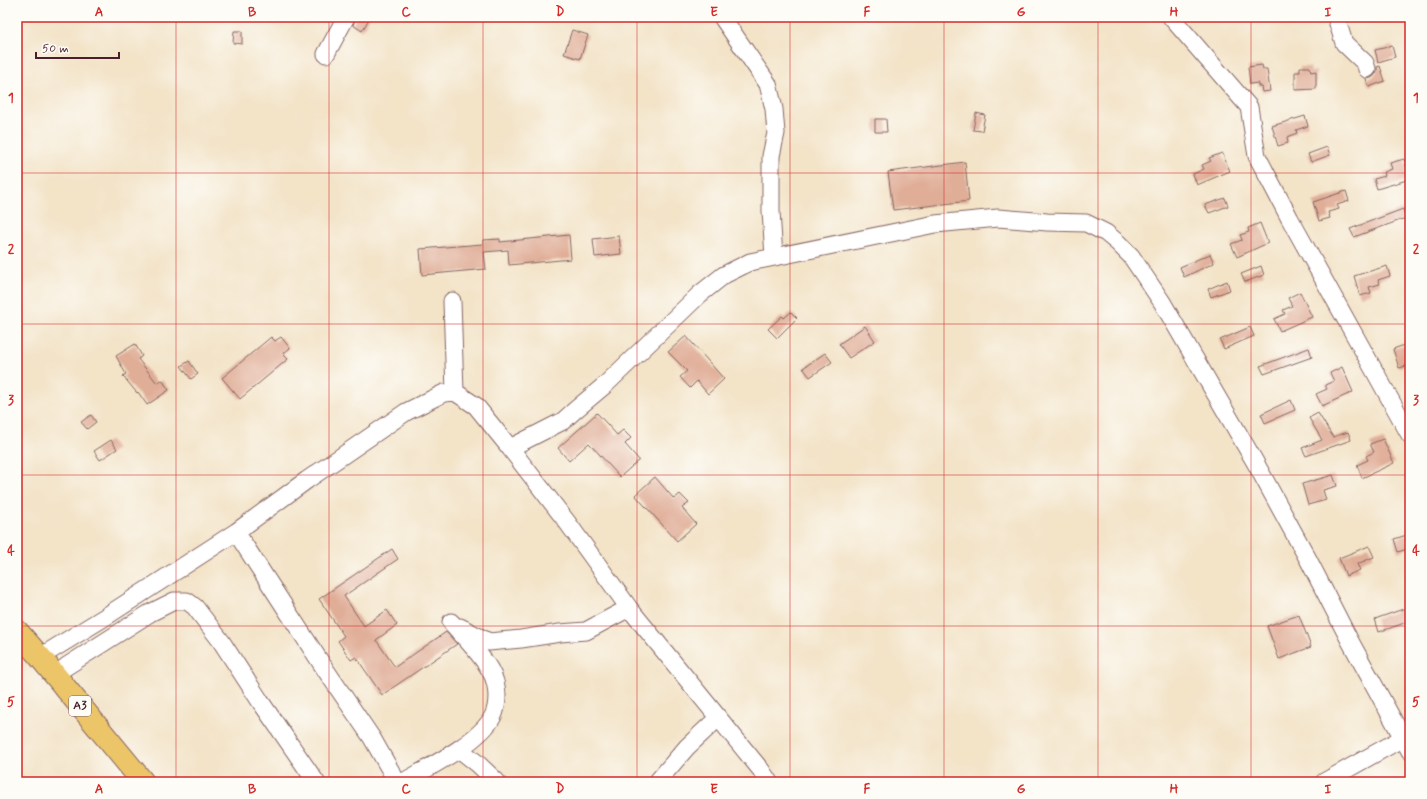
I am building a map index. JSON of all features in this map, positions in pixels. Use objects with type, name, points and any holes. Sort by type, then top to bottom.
[{"type":"highway","name":"A3","points":[[17,631],[143,782]]},
{"type":"street","points":[[326,54],[346,17]]},
{"type":"street","points":[[722,17],[768,84],[774,109],[776,133],[771,156],[771,211],[774,257]]},
{"type":"street","points":[[1171,17],[1249,107],[1257,156],[1290,219],[1410,435]]},
{"type":"street","points":[[1336,17],[1344,43],[1365,63],[1367,69]]},
{"type":"street","points":[[510,448],[563,420],[574,412],[605,385],[700,294],[724,276],[750,262],[935,224],[998,218],[1047,222],[1086,223],[1106,233],[1131,256],[1162,302],[1256,462],[1350,641],[1408,744]]},
{"type":"street","points":[[452,301],[455,392]]},
{"type":"street","points":[[40,657],[105,617],[236,532],[307,480],[406,412],[444,393],[455,392],[476,406],[510,448],[567,522],[629,608],[761,770],[769,782]]},
{"type":"street","points":[[236,532],[325,669],[372,738],[397,782]]},
{"type":"street","points":[[55,675],[150,613],[174,601],[187,601],[196,607],[221,641],[316,782]]},
{"type":"street","points":[[403,782],[468,743],[486,726],[493,716],[496,705],[496,683],[491,672],[478,653],[451,622],[489,642],[586,631],[629,608]]},
{"type":"street","points":[[657,782],[687,747],[718,718]]},
{"type":"street","points":[[1324,782],[1408,744]]},
{"type":"street","points":[[1347,782],[1408,744]]},
{"type":"street","points":[[459,749],[497,782]]},
{"type":"building","points":[[356,17],[370,17],[362,31],[353,25]]},
{"type":"building","points":[[572,30],[588,35],[580,59],[564,54]]},
{"type":"building","points":[[234,31],[242,31],[242,44],[233,43]]},
{"type":"building","points":[[1392,46],[1395,57],[1378,62],[1375,50]]},
{"type":"building","points":[[1262,65],[1263,69],[1267,69],[1270,91],[1262,92],[1261,86],[1258,86],[1258,83],[1250,84],[1248,67]]},
{"type":"building","points":[[1380,66],[1385,81],[1369,87],[1366,79],[1374,76],[1377,71],[1377,67]]},
{"type":"building","points":[[1300,67],[1310,67],[1311,72],[1316,71],[1316,89],[1295,90],[1295,72],[1300,72]]},
{"type":"building","points":[[976,113],[985,115],[982,131],[973,130]]},
{"type":"building","points":[[1305,116],[1308,126],[1296,130],[1297,133],[1287,137],[1288,143],[1278,146],[1272,126]]},
{"type":"building","points":[[875,119],[886,119],[887,132],[875,132]]},
{"type":"building","points":[[1327,147],[1330,155],[1311,162],[1308,154]]},
{"type":"building","points":[[1222,153],[1230,171],[1197,185],[1193,174],[1204,169],[1202,165],[1211,161],[1209,158]]},
{"type":"building","points":[[1404,159],[1410,179],[1377,189],[1374,179],[1385,176],[1384,172],[1392,169],[1390,163]]},
{"type":"building","points":[[965,162],[969,201],[893,210],[888,172]]},
{"type":"building","points":[[1346,191],[1349,201],[1337,205],[1339,209],[1328,212],[1330,218],[1319,221],[1313,202]]},
{"type":"building","points":[[1225,198],[1228,206],[1209,213],[1205,205]]},
{"type":"building","points":[[1403,209],[1406,218],[1354,237],[1350,229]]},
{"type":"building","points":[[1260,223],[1268,243],[1237,257],[1231,244],[1242,240],[1240,235],[1249,232],[1248,228]]},
{"type":"building","points":[[569,235],[571,259],[509,265],[508,250],[484,252],[486,269],[422,275],[420,249],[483,244],[483,240],[500,239],[500,242]]},
{"type":"building","points":[[619,236],[621,254],[595,257],[593,239]]},
{"type":"building","points":[[1210,254],[1214,263],[1184,277],[1180,267]]},
{"type":"building","points":[[1261,266],[1264,275],[1245,282],[1241,274]]},
{"type":"building","points":[[1387,266],[1390,276],[1378,280],[1380,284],[1369,287],[1371,293],[1360,296],[1354,276]]},
{"type":"building","points":[[1227,281],[1230,290],[1211,297],[1208,289]]},
{"type":"building","points":[[1300,292],[1312,317],[1280,331],[1274,319],[1285,314],[1283,310],[1292,306],[1288,298]]},
{"type":"building","points":[[791,312],[797,318],[777,338],[768,329],[782,316],[784,318]]},
{"type":"building","points":[[865,326],[875,341],[849,358],[839,344]]},
{"type":"building","points":[[1250,327],[1254,336],[1224,349],[1220,340]]},
{"type":"building","points":[[686,336],[724,379],[708,394],[697,381],[690,388],[680,377],[687,371],[668,352]]},
{"type":"building","points":[[271,337],[275,341],[281,337],[290,348],[283,354],[288,359],[240,399],[222,378]]},
{"type":"building","points":[[1410,343],[1410,365],[1399,368],[1393,349]]},
{"type":"building","points":[[135,344],[142,356],[138,359],[157,383],[162,380],[169,390],[147,405],[138,392],[137,393],[123,376],[126,374],[116,356]]},
{"type":"building","points":[[1309,348],[1312,357],[1264,374],[1260,366]]},
{"type":"building","points":[[825,353],[832,362],[810,377],[803,368]]},
{"type":"building","points":[[189,361],[198,374],[191,379],[181,366]]},
{"type":"building","points":[[1342,367],[1353,392],[1322,406],[1316,394],[1327,389],[1325,385],[1334,381],[1330,373]]},
{"type":"building","points":[[1291,400],[1295,410],[1265,423],[1261,414]]},
{"type":"building","points":[[597,413],[617,435],[623,430],[631,438],[625,444],[639,460],[620,477],[589,443],[569,461],[558,448]]},
{"type":"building","points":[[1318,413],[1333,437],[1348,432],[1351,440],[1306,456],[1302,448],[1322,440],[1309,418]]},
{"type":"building","points":[[91,415],[96,422],[87,429],[81,422]]},
{"type":"building","points":[[1383,439],[1394,463],[1362,478],[1357,465],[1368,460],[1366,456],[1374,452],[1370,444]]},
{"type":"building","points":[[111,440],[117,449],[100,460],[94,451]]},
{"type":"building","points":[[1333,475],[1337,486],[1323,490],[1326,500],[1308,505],[1302,484]]},
{"type":"building","points":[[655,477],[674,499],[680,494],[689,503],[682,508],[696,524],[677,541],[635,495]]},
{"type":"building","points":[[1410,534],[1410,548],[1398,552],[1394,539]]},
{"type":"building","points":[[1369,546],[1374,557],[1357,564],[1360,570],[1346,576],[1339,558]]},
{"type":"building","points":[[392,549],[398,559],[344,596],[364,626],[387,610],[397,625],[376,640],[395,667],[446,632],[457,644],[382,695],[356,657],[351,660],[338,641],[344,636],[319,599]]},
{"type":"building","points":[[1406,608],[1410,621],[1379,632],[1375,619]]},
{"type":"building","points":[[1299,615],[1311,647],[1279,659],[1267,626]]}]
